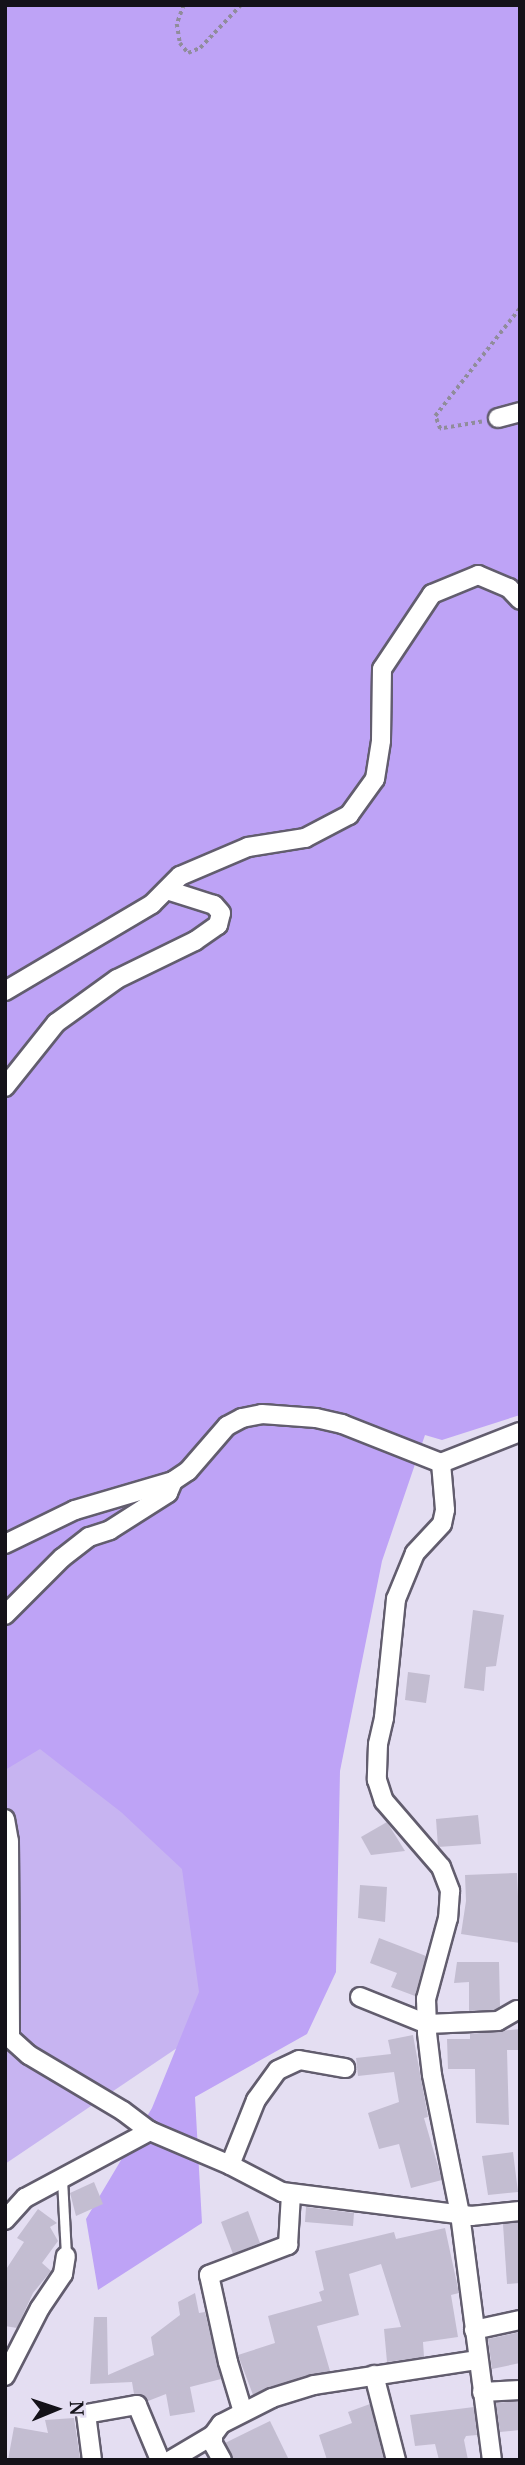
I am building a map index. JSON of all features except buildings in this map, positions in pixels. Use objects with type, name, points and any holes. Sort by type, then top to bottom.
[{"type":"street","points":[[498,418],[520,412]]},
{"type":"street","points":[[5,991],[152,904],[180,876],[248,847],[304,838],[349,815],[375,779],[381,740],[382,669],[432,594],[478,575],[509,588],[520,600]]},
{"type":"street","points":[[5,1087],[56,1023],[117,979],[195,941],[218,925],[221,913],[214,905],[167,890]]},
{"type":"street","points":[[5,1544],[75,1510],[173,1481],[188,1471],[227,1426],[242,1418],[262,1414],[342,1424],[441,1463],[520,1432]]},
{"type":"street","points":[[441,1463],[445,1510],[442,1524],[415,1553],[396,1599],[384,1717],[378,1744],[377,1780],[384,1801],[441,1867],[450,1891],[448,1919],[426,1999],[427,2024],[432,2075],[460,2214],[492,2460]]},
{"type":"street","points":[[5,1615],[62,1558],[89,1537],[110,1530],[168,1493],[173,1481]]},
{"type":"street","points":[[5,1819],[9,1840],[8,2040],[123,2111],[150,2131],[230,2165],[261,2183],[291,2194],[460,2214],[520,2211]]},
{"type":"street","points":[[360,1997],[427,2024],[498,2021],[517,2010]]},
{"type":"street","points":[[230,2165],[256,2100],[278,2070],[299,2060],[345,2068]]},
{"type":"street","points":[[5,2220],[25,2198],[150,2131]]},
{"type":"street","points":[[243,2413],[228,2362],[209,2275],[288,2245],[291,2194]]},
{"type":"street","points":[[5,2376],[40,2308],[63,2274],[66,2256]]},
{"type":"street","points":[[474,2330],[520,2320]]},
{"type":"street","points":[[171,2460],[213,2435],[221,2424],[272,2398],[314,2385],[477,2360]]},
{"type":"street","points":[[374,2375],[396,2460]]},
{"type":"street","points":[[482,2392],[520,2390]]},
{"type":"street","points":[[92,2460],[86,2414],[137,2405],[160,2460]]},
{"type":"street","points":[[213,2435],[213,2444],[222,2460]]},
{"type":"lane","points":[[62,2179],[66,2256]]},
{"type":"path","points":[[184,5],[177,24],[180,43],[188,53],[200,48],[241,5]]},
{"type":"path","points":[[498,418],[463,427],[440,429],[435,416],[520,308]]},
{"type":"shaded area","points":[[5,5],[520,5],[520,1415],[442,1440],[425,1435],[382,1561],[340,1771],[336,1972],[307,2034],[195,2097],[202,2223],[98,2290],[86,2219],[152,2108],[199,1992],[182,1869],[121,1812],[40,1749],[5,1770]]},
{"type":"shaded area","points":[[5,1718],[194,1845],[217,2021],[5,2164]]}]
